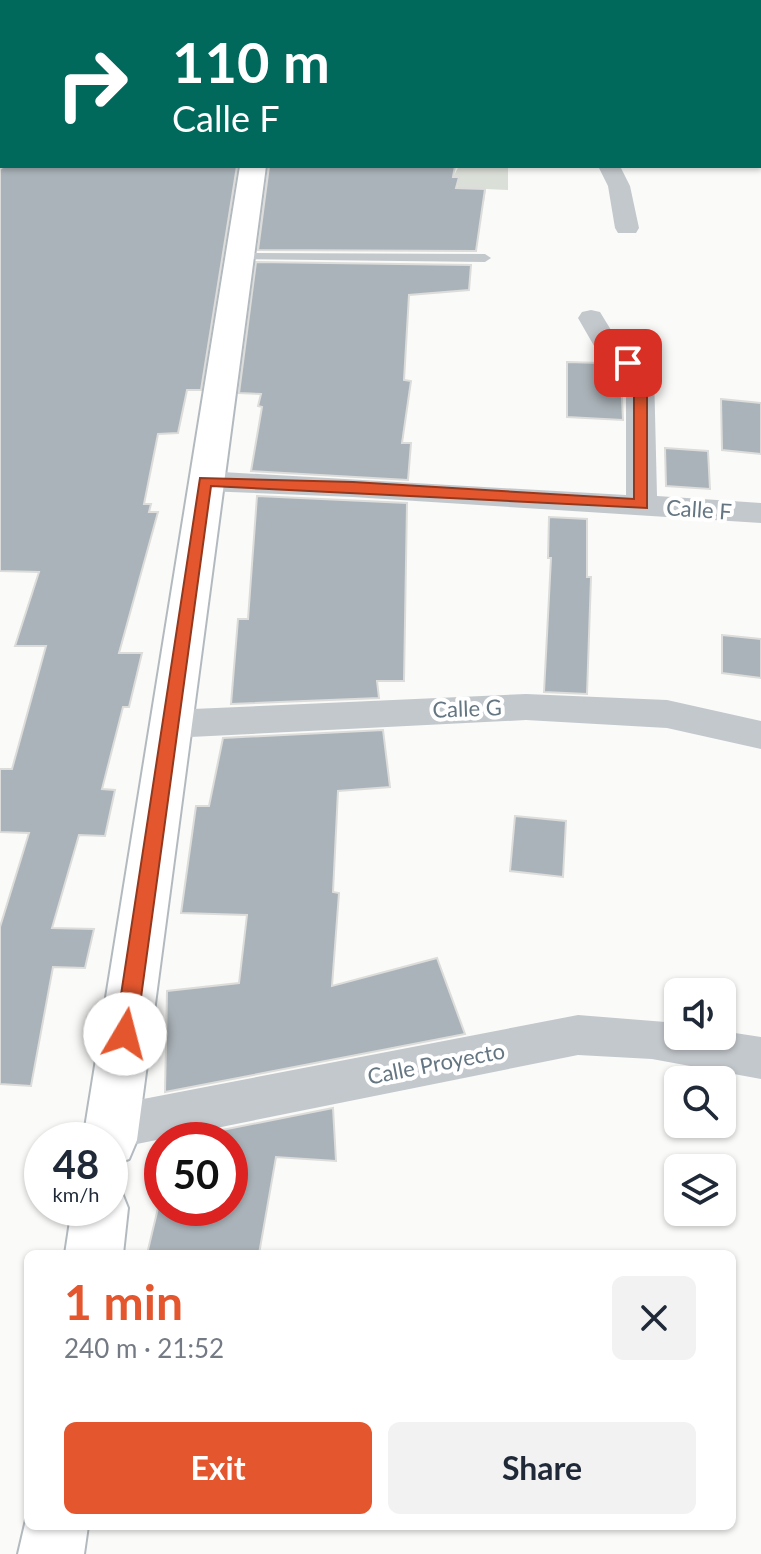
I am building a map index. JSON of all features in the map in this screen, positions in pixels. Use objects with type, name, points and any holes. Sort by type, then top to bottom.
[{"type":"main road","points":[[113,1122],[253,168]]},
{"type":"main road","points":[[95,1250],[98,1226]]},
{"type":"main road","points":[[51,1554],[54,1530]]},
{"type":"street","points":[[610,168],[619,186],[627,228]]},
{"type":"street","points":[[591,318],[615,359],[628,363],[640,372],[642,504]]},
{"type":"street","name":"Calle F","points":[[205,481],[353,487],[761,513]]},
{"type":"street","name":"Calle G","points":[[170,724],[526,707],[667,714],[761,735]]},
{"type":"street","name":"Calle Proyecto","points":[[128,1130],[578,1035],[652,1039],[761,1058]]},
{"type":"lane","points":[[240,255],[485,258]]},
{"type":"shaded area","points":[[458,168],[508,168],[508,190],[486,189],[484,202],[453,209],[459,178],[453,177]]},
{"type":"building","points":[[237,168],[201,390],[187,390],[178,433],[158,434],[144,504],[151,504],[149,512],[158,512],[119,653],[142,653],[129,707],[123,707],[102,789],[115,790],[105,836],[79,835],[52,928],[94,929],[85,968],[53,967],[31,1086],[0,1084],[0,927],[29,833],[0,832],[0,769],[12,769],[46,646],[15,646],[39,572],[0,571],[0,169]]},
{"type":"building","points":[[269,168],[455,168],[453,177],[459,177],[456,188],[485,189],[476,251],[258,250]]},
{"type":"building","points":[[256,262],[471,265],[469,290],[409,295],[404,380],[411,381],[402,443],[411,443],[408,480],[251,471],[262,407],[258,406],[261,394],[239,393]]},
{"type":"building","points":[[567,362],[601,363],[621,376],[623,420],[567,417]]},
{"type":"building","points":[[721,399],[761,403],[761,454],[722,450]]},
{"type":"building","points":[[665,448],[708,451],[710,489],[666,486]]},
{"type":"building","points":[[257,496],[407,503],[404,681],[377,681],[379,698],[231,704],[238,619],[248,619]]},
{"type":"building","points":[[549,517],[587,519],[587,577],[591,577],[587,694],[544,692],[551,558],[548,558]]},
{"type":"building","points":[[722,635],[761,639],[761,678],[722,673]]},
{"type":"building","points":[[383,730],[390,787],[338,791],[333,892],[339,893],[332,986],[437,958],[465,1034],[165,1092],[167,991],[239,983],[247,915],[181,913],[196,806],[209,806],[223,738]]},
{"type":"building","points":[[515,816],[566,821],[563,877],[510,871]]},
{"type":"building","points":[[333,1108],[336,1161],[276,1157],[260,1250],[148,1250],[154,1226],[248,1226],[248,1125]]},
{"type":"route","points":[[125,1034],[205,481],[642,504],[640,372],[628,363]]}]
